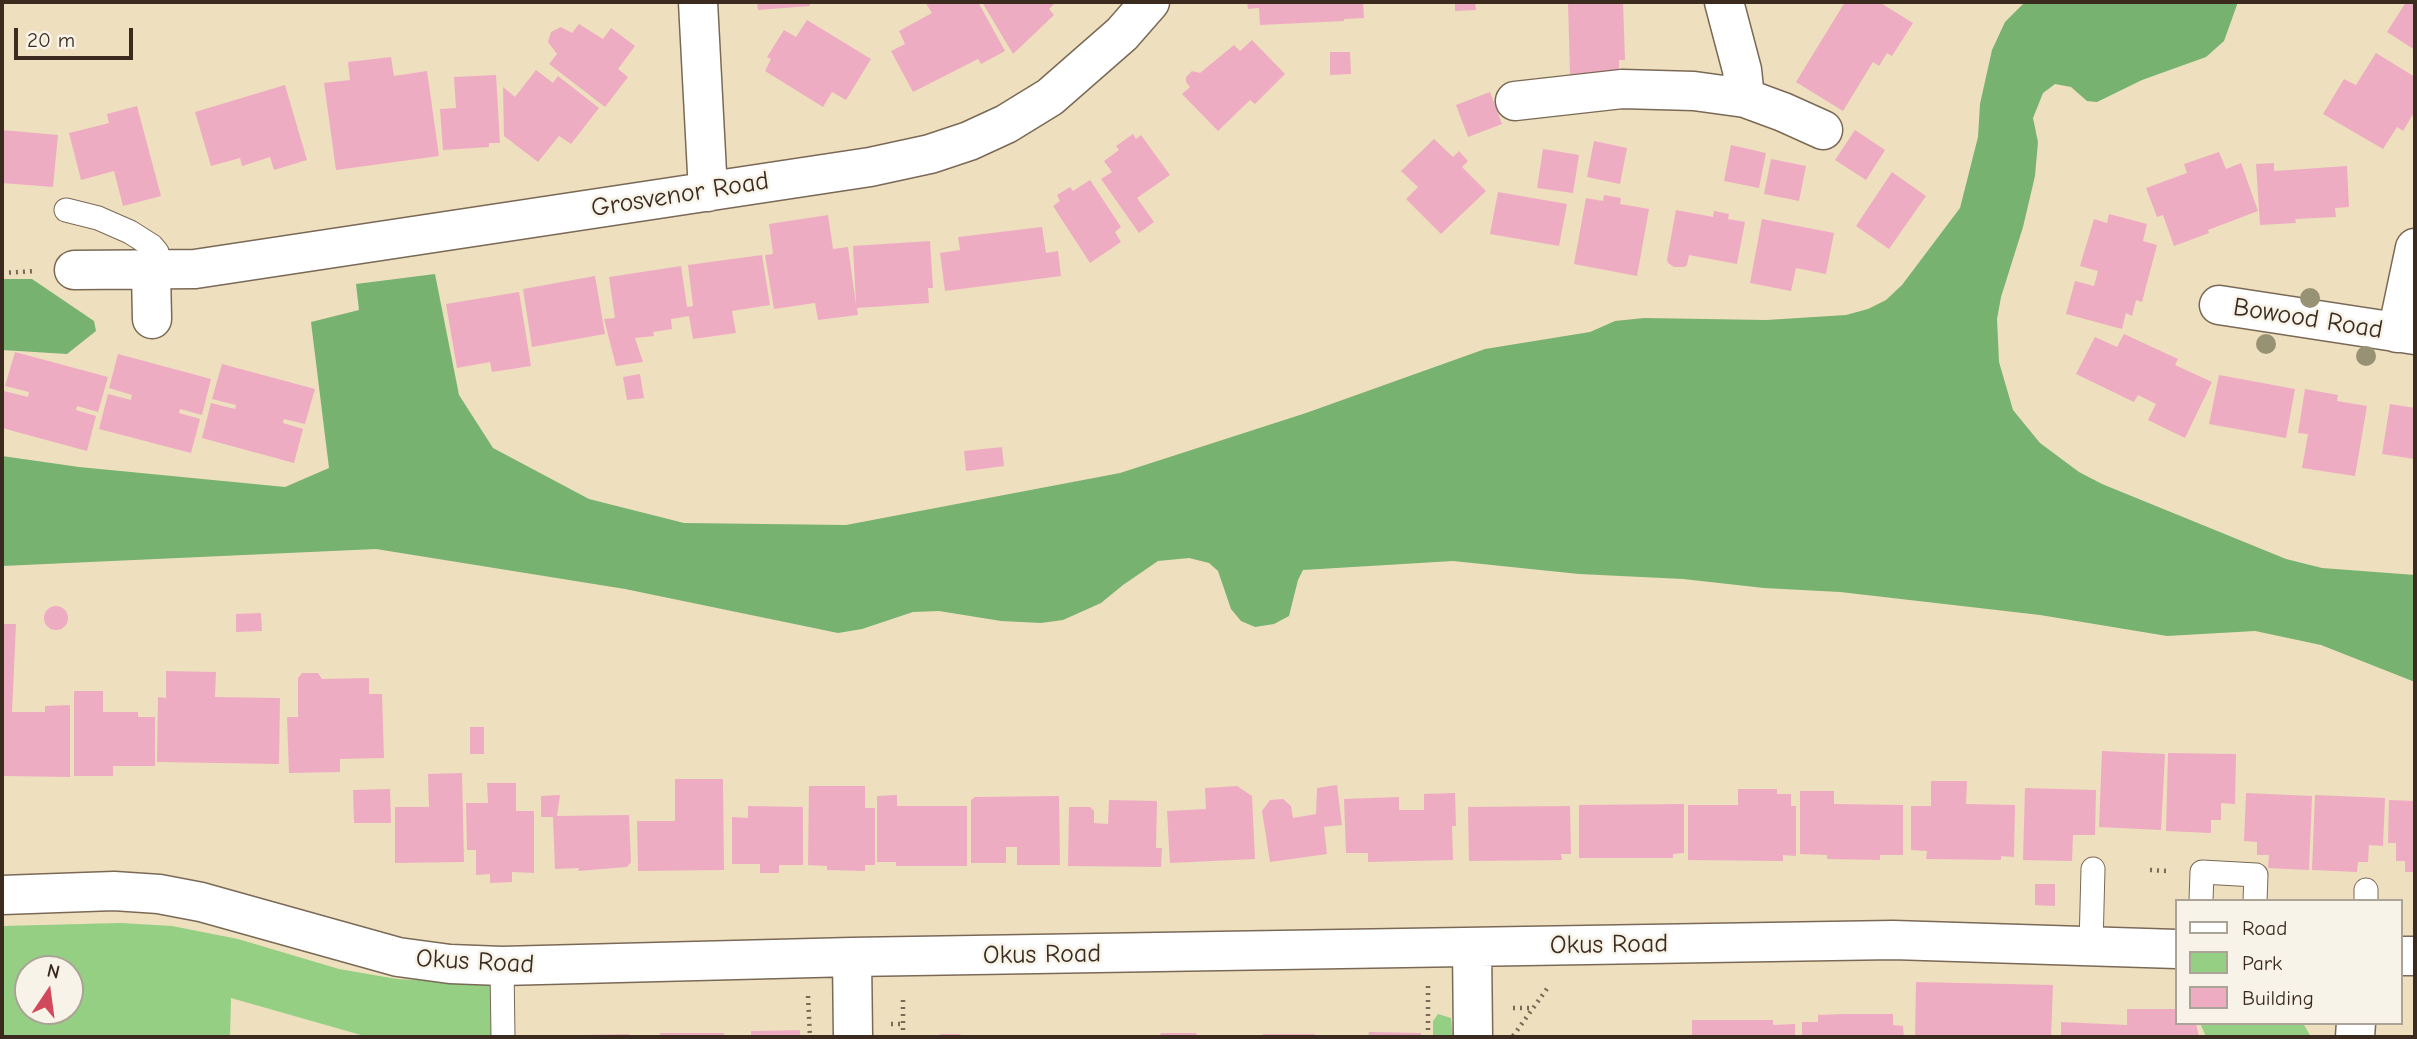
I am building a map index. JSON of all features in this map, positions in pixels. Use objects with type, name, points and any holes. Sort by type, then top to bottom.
[{"type":"street","points":[[698,2],[708,191]]},
{"type":"street","name":"Grosvenor Road","points":[[74,270],[195,269],[870,167],[930,154],[969,141],[1006,124],[1050,97],[1122,34],[1150,2]]},
{"type":"street","points":[[1724,2],[1743,84],[1783,112],[1822,130]]},
{"type":"street","points":[[1514,101],[1622,89],[1694,91],[1743,84]]},
{"type":"street","name":"Bowood Road","points":[[2219,305],[2406,334],[2415,248]]},
{"type":"street","points":[[152,319],[156,271]]},
{"type":"street","name":"Okus Road","points":[[2,895],[114,891],[159,894],[201,902],[398,957],[502,967],[852,957],[1893,940],[2176,948]]},
{"type":"street","points":[[1472,947],[1473,1037]]},
{"type":"street","points":[[852,957],[853,1037]]},
{"type":"lane","points":[[66,210],[98,218],[130,232],[152,246],[156,252],[156,271]]},
{"type":"lane","points":[[2091,945],[2094,869]]},
{"type":"lane","points":[[2201,899],[2202,872],[2256,874],[2255,899]]},
{"type":"lane","points":[[502,967],[503,1037]]},
{"type":"path","points":[[2150,870],[2168,871]]},
{"type":"path","points":[[1512,1037],[1577,945]]},
{"type":"path","points":[[1427,948],[1428,1037]]},
{"type":"green space","points":[[2025,2],[2238,2],[2224,41],[2206,57],[2142,80],[2097,102],[2087,101],[2071,87],[2055,84],[2043,93],[2033,118],[2038,142],[2035,176],[1997,319],[1999,362],[2013,410],[2040,443],[2079,472],[2102,484],[2286,559],[2322,568],[2415,575],[2415,682],[2321,645],[2255,631],[2167,636],[2040,615],[1840,592],[1764,588],[1683,579],[1579,574],[1453,561],[1303,570],[1289,616],[1274,624],[1255,627],[1241,621],[1231,609],[1218,571],[1209,563],[1189,558],[1158,561],[1101,603],[1063,620],[1041,623],[1001,621],[939,611],[913,612],[862,629],[838,633],[625,589],[376,549],[2,566],[2,456],[79,467],[285,487],[329,468],[311,322],[359,310],[356,284],[435,274],[459,395],[493,448],[589,499],[684,523],[846,525],[1120,473],[1306,413],[1485,349],[1590,332],[1615,321],[1644,318],[1766,320],[1846,315],[1868,309],[1886,300],[1902,285],[1960,208],[1978,137],[1980,104],[1992,50],[2005,22]]},
{"type":"green space","points":[[2,279],[32,279],[94,321],[96,331],[67,354],[2,350]]},
{"type":"green space","points":[[121,923],[172,926],[238,939],[339,969],[397,979],[494,984],[494,1037],[368,1037],[231,998],[230,1037],[2,1037],[2,926]]},
{"type":"green space","points":[[1438,1014],[1451,1018],[1453,1037],[1433,1037],[1433,1021]]},
{"type":"green space","points":[[2201,1025],[2304,1025],[2311,1037],[2206,1037]]},
{"type":"building","points":[[757,2],[810,2],[810,6],[758,10]]},
{"type":"building","points":[[925,2],[978,2],[1005,51],[981,64],[978,59],[913,92],[891,51],[905,44],[899,31],[932,13]]},
{"type":"building","points":[[982,2],[1056,2],[1049,9],[1054,15],[1013,54]]},
{"type":"building","points":[[1247,2],[1363,2],[1364,18],[1260,25],[1259,8],[1248,9]]},
{"type":"building","points":[[1455,2],[1475,2],[1476,10],[1455,11]]},
{"type":"building","points":[[1568,2],[1623,2],[1625,60],[1619,60],[1619,72],[1570,74]]},
{"type":"building","points":[[1845,2],[1879,2],[1913,23],[1892,56],[1887,53],[1879,66],[1873,62],[1843,111],[1796,82]]},
{"type":"building","points":[[2406,2],[2415,2],[2415,50],[2387,32]]},
{"type":"building","points":[[807,20],[871,59],[846,100],[832,92],[823,107],[765,71],[771,59],[767,57],[784,30],[796,37]]},
{"type":"building","points":[[579,24],[603,39],[611,28],[635,46],[618,69],[628,77],[605,107],[549,64],[557,54],[548,42],[551,32],[561,27],[572,33]]},
{"type":"building","points":[[1252,40],[1285,74],[1255,104],[1250,100],[1218,131],[1182,94],[1190,87],[1186,77],[1192,71],[1200,73],[1234,45],[1240,51]]},
{"type":"building","points":[[1330,52],[1350,52],[1351,74],[1330,75]]},
{"type":"building","points":[[2376,53],[2415,77],[2415,111],[2403,131],[2397,127],[2383,149],[2323,114],[2344,79],[2356,85]]},
{"type":"building","points":[[391,57],[394,76],[427,71],[439,156],[336,170],[324,83],[350,80],[348,62]]},
{"type":"building","points":[[536,70],[553,83],[558,76],[599,108],[571,144],[559,136],[538,162],[504,136],[503,87],[515,97]]},
{"type":"building","points":[[496,75],[500,143],[489,143],[489,147],[443,150],[440,109],[456,108],[454,77]]},
{"type":"building","points":[[285,85],[307,160],[274,170],[270,157],[242,166],[240,158],[211,166],[195,112]]},
{"type":"building","points":[[1490,92],[1502,124],[1468,137],[1456,105]]},
{"type":"building","points":[[137,106],[161,196],[123,206],[114,171],[81,180],[69,133],[109,123],[107,114]]},
{"type":"building","points":[[2,130],[58,135],[53,187],[2,183]]},
{"type":"building","points":[[1855,130],[1885,150],[1866,180],[1835,160]]},
{"type":"building","points":[[1133,134],[1136,139],[1141,135],[1170,175],[1137,198],[1154,222],[1139,233],[1101,179],[1112,172],[1104,161],[1119,150],[1116,146]]},
{"type":"building","points":[[1434,139],[1453,157],[1459,151],[1468,161],[1462,167],[1486,191],[1441,234],[1406,199],[1418,187],[1401,171]]},
{"type":"building","points":[[1594,141],[1627,148],[1620,184],[1587,177]]},
{"type":"building","points":[[1731,145],[1766,153],[1759,188],[1724,181]]},
{"type":"building","points":[[1543,149],[1579,155],[1573,193],[1537,188]]},
{"type":"building","points":[[2219,152],[2226,169],[2241,163],[2258,211],[2174,246],[2163,215],[2157,217],[2146,188],[2187,173],[2184,164]]},
{"type":"building","points":[[1771,159],[1806,166],[1799,201],[1764,194]]},
{"type":"building","points":[[2274,163],[2274,171],[2347,166],[2349,207],[2335,208],[2336,217],[2295,219],[2296,223],[2260,225],[2256,164]]},
{"type":"building","points":[[1892,172],[1926,196],[1889,249],[1856,226]]},
{"type":"building","points":[[1090,180],[1121,227],[1115,232],[1121,242],[1090,263],[1053,206],[1060,201],[1057,195],[1070,187],[1073,191]]},
{"type":"building","points":[[1498,192],[1567,204],[1559,246],[1490,234]]},
{"type":"building","points":[[1604,195],[1621,198],[1620,204],[1649,209],[1637,276],[1574,264],[1586,198],[1603,201]]},
{"type":"building","points":[[1676,210],[1713,217],[1714,211],[1729,214],[1728,219],[1745,222],[1737,264],[1689,255],[1684,267],[1674,267],[1668,263]]},
{"type":"building","points":[[2109,214],[2147,224],[2143,241],[2157,245],[2142,302],[2136,300],[2132,316],[2126,313],[2122,329],[2066,314],[2075,281],[2094,286],[2098,271],[2080,266],[2094,219],[2107,223]]},
{"type":"building","points":[[828,215],[833,249],[848,247],[856,305],[853,246],[930,241],[933,288],[928,288],[929,303],[857,308],[858,315],[818,320],[815,303],[774,309],[765,255],[773,254],[769,224]]},
{"type":"building","points":[[1762,219],[1834,233],[1826,274],[1796,268],[1791,291],[1750,283]]},
{"type":"building","points":[[1042,227],[1046,253],[1058,251],[1061,276],[945,291],[940,253],[960,250],[958,237]]},
{"type":"building","points":[[762,255],[770,305],[732,311],[736,333],[693,339],[689,316],[671,319],[672,329],[653,332],[654,336],[635,338],[643,362],[616,366],[604,319],[615,318],[609,277],[681,266],[687,307],[693,306],[688,265]]},
{"type":"building","points":[[595,276],[605,334],[532,347],[523,289]]},
{"type":"building","points":[[519,292],[531,366],[492,372],[490,362],[457,368],[446,304]]},
{"type":"building","points":[[2124,334],[2178,359],[2175,365],[2212,382],[2185,438],[2148,420],[2156,404],[2138,395],[2134,402],[2076,374],[2095,337],[2117,347]]},
{"type":"building","points":[[15,352],[108,377],[98,412],[77,406],[76,410],[96,416],[87,451],[2,428],[4,391],[28,397],[29,392],[5,386]]},
{"type":"building","points":[[118,354],[211,379],[202,415],[180,409],[179,413],[200,419],[191,453],[99,429],[108,394],[131,400],[132,395],[109,388]]},
{"type":"building","points":[[222,364],[315,389],[305,424],[284,419],[283,423],[303,429],[294,463],[202,438],[211,403],[235,409],[236,405],[212,399]]},
{"type":"building","points":[[640,374],[644,398],[627,400],[623,377]]},
{"type":"building","points":[[2219,375],[2295,389],[2286,438],[2209,424]]},
{"type":"building","points":[[2305,389],[2338,395],[2337,401],[2367,406],[2355,476],[2302,468],[2308,434],[2298,433]]},
{"type":"building","points":[[2390,404],[2415,408],[2415,459],[2382,454]]},
{"type":"building","points":[[1002,447],[1004,466],[966,471],[964,451]]},
{"type":"building","points":[[56,606],[67,613],[68,618],[61,629],[56,630],[45,623],[44,618],[51,607]]},
{"type":"building","points":[[261,613],[262,631],[236,632],[236,614]]},
{"type":"building","points":[[2,624],[16,624],[12,712],[45,712],[45,706],[70,705],[70,777],[2,776]]},
{"type":"building","points":[[166,671],[216,672],[215,697],[280,698],[279,764],[157,762],[158,697],[166,698]]},
{"type":"building","points":[[302,673],[318,673],[322,679],[369,678],[369,694],[382,694],[384,758],[340,759],[340,772],[289,773],[287,717],[298,717],[298,678]]},
{"type":"building","points":[[74,691],[103,691],[103,712],[138,712],[138,717],[155,717],[155,766],[113,766],[113,776],[74,776]]},
{"type":"building","points":[[470,727],[484,727],[484,754],[470,754]]},
{"type":"building","points":[[2102,751],[2165,754],[2161,830],[2099,827]]},
{"type":"building","points":[[2168,753],[2236,754],[2235,804],[2221,803],[2221,820],[2211,820],[2211,833],[2166,831]]},
{"type":"building","points":[[462,773],[464,862],[395,863],[395,807],[429,807],[428,774]]},
{"type":"building","points":[[675,779],[723,779],[724,870],[638,871],[637,821],[675,821]]},
{"type":"building","points":[[1931,781],[1967,781],[1966,804],[2015,805],[2014,857],[2001,856],[2001,860],[1926,859],[1927,851],[1911,850],[1911,806],[1931,806]]},
{"type":"building","points":[[487,783],[516,783],[516,811],[534,811],[534,873],[512,872],[512,882],[490,883],[490,874],[476,875],[476,850],[467,850],[466,803],[488,803]]},
{"type":"building","points":[[1337,785],[1342,825],[1324,827],[1327,854],[1270,862],[1262,811],[1270,800],[1283,799],[1291,806],[1293,818],[1316,814],[1317,788]]},
{"type":"building","points":[[809,786],[865,786],[865,808],[875,808],[875,865],[865,865],[865,871],[827,870],[827,866],[808,865]]},
{"type":"building","points":[[1237,786],[1252,796],[1255,859],[1170,863],[1167,811],[1206,809],[1205,788]]},
{"type":"building","points":[[2025,788],[2096,790],[2095,835],[2073,835],[2072,861],[2023,860]]},
{"type":"building","points":[[390,789],[391,823],[354,823],[353,790]]},
{"type":"building","points":[[1738,789],[1777,789],[1777,794],[1791,794],[1791,806],[1796,806],[1796,856],[1783,855],[1783,861],[1688,860],[1688,805],[1738,805]]},
{"type":"building","points":[[1800,791],[1834,791],[1834,804],[1903,805],[1903,855],[1880,855],[1880,860],[1827,859],[1827,855],[1800,854]]},
{"type":"building","points":[[1455,793],[1453,860],[1368,862],[1368,853],[1346,853],[1344,799],[1399,797],[1399,810],[1424,810],[1424,794]]},
{"type":"building","points":[[2246,793],[2312,796],[2309,870],[2268,868],[2269,855],[2257,855],[2257,842],[2244,841]]},
{"type":"building","points":[[560,795],[557,816],[629,815],[631,862],[627,867],[578,871],[579,868],[555,869],[553,817],[541,817],[541,796]]},
{"type":"building","points":[[897,795],[897,806],[967,806],[967,866],[896,866],[896,862],[877,862],[877,796]]},
{"type":"building","points":[[2315,795],[2385,798],[2383,846],[2369,845],[2368,862],[2358,862],[2357,872],[2312,870]]},
{"type":"building","points":[[1059,796],[1060,865],[1017,865],[1017,847],[1006,847],[1006,863],[971,863],[971,800],[975,797]]},
{"type":"building","points":[[1109,800],[1157,801],[1156,848],[1162,848],[1161,867],[1068,866],[1069,807],[1090,807],[1094,811],[1094,823],[1108,824]]},
{"type":"building","points":[[2389,800],[2415,801],[2415,872],[2405,872],[2405,861],[2396,861],[2396,843],[2388,843]]},
{"type":"building","points":[[1684,804],[1684,853],[1673,854],[1673,858],[1579,858],[1579,805]]},
{"type":"building","points":[[748,806],[803,807],[803,865],[779,865],[779,873],[760,873],[760,864],[732,864],[732,817],[748,818]]},
{"type":"building","points":[[1570,806],[1571,854],[1561,854],[1562,860],[1469,861],[1468,807]]},
{"type":"building","points":[[2035,884],[2055,884],[2055,906],[2035,905]]},
{"type":"building","points":[[1916,982],[2053,985],[2051,1037],[1915,1037]]},
{"type":"building","points":[[2127,1009],[2176,1009],[2176,1025],[2196,1025],[2199,1037],[2061,1037],[2061,1022],[2127,1025]]},
{"type":"building","points":[[1893,1014],[1893,1025],[1903,1026],[1904,1037],[1802,1037],[1802,1022],[1818,1022],[1818,1015]]},
{"type":"building","points":[[1692,1020],[1773,1020],[1773,1025],[1795,1024],[1795,1037],[1692,1037]]},
{"type":"building","points":[[800,1030],[800,1037],[751,1037],[751,1031]]},
{"type":"building","points":[[1369,1032],[1421,1033],[1421,1037],[1368,1037]]},
{"type":"building","points":[[660,1033],[724,1033],[724,1037],[660,1037]]},
{"type":"building","points":[[1161,1033],[1196,1033],[1198,1037],[1159,1037]]},
{"type":"building","points":[[629,1034],[629,1037],[582,1037],[582,1035]]},
{"type":"building","points":[[940,1034],[960,1034],[963,1037],[937,1037]]},
{"type":"building","points":[[1263,1034],[1315,1034],[1315,1037],[1263,1037]]}]
